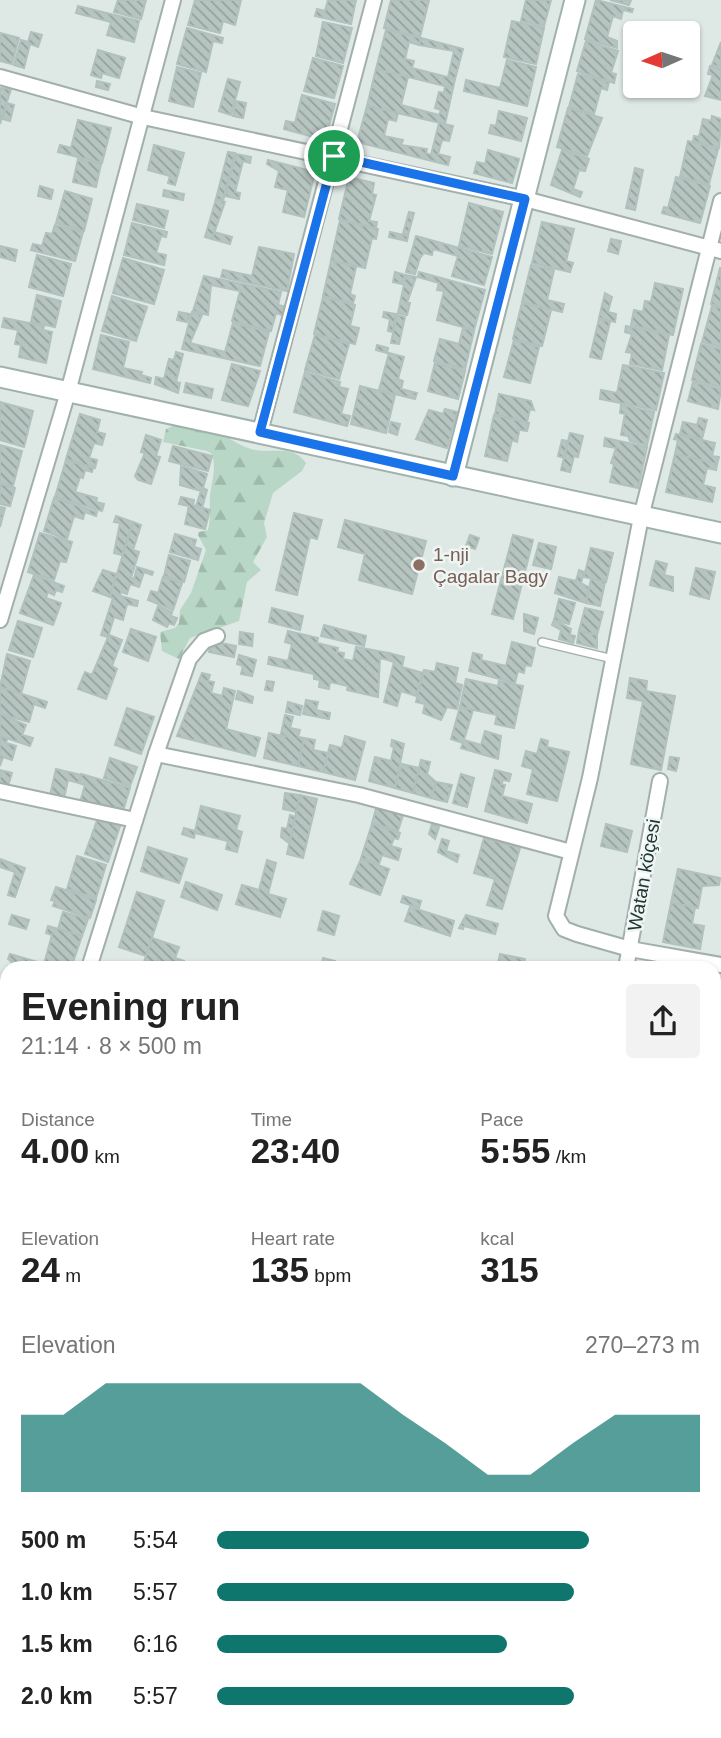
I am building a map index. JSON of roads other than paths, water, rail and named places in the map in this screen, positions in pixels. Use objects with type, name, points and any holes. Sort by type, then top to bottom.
[{"type":"street","points":[[0,620],[68,392],[173,0]]},
{"type":"street","points":[[260,432],[374,0]]},
{"type":"street","points":[[453,476],[575,0]]},
{"type":"street","points":[[0,77],[143,117],[525,199],[715,250]]},
{"type":"street","points":[[698,961],[630,949],[564,929],[558,924],[556,909],[590,778],[641,517],[715,250],[721,201]]},
{"type":"street","points":[[0,377],[721,533]]},
{"type":"street","points":[[91,961],[156,754],[194,649],[217,636]]},
{"type":"street","points":[[156,754],[359,795],[571,852]]},
{"type":"street","name":"Watan köçesi","points":[[627,961],[660,781]]},
{"type":"street","points":[[0,791],[135,820]]},
{"type":"lane","points":[[542,642],[613,660]]},
{"type":"place","name":"1-nji Çagalar Bagy","points":[[419,565]]}]
